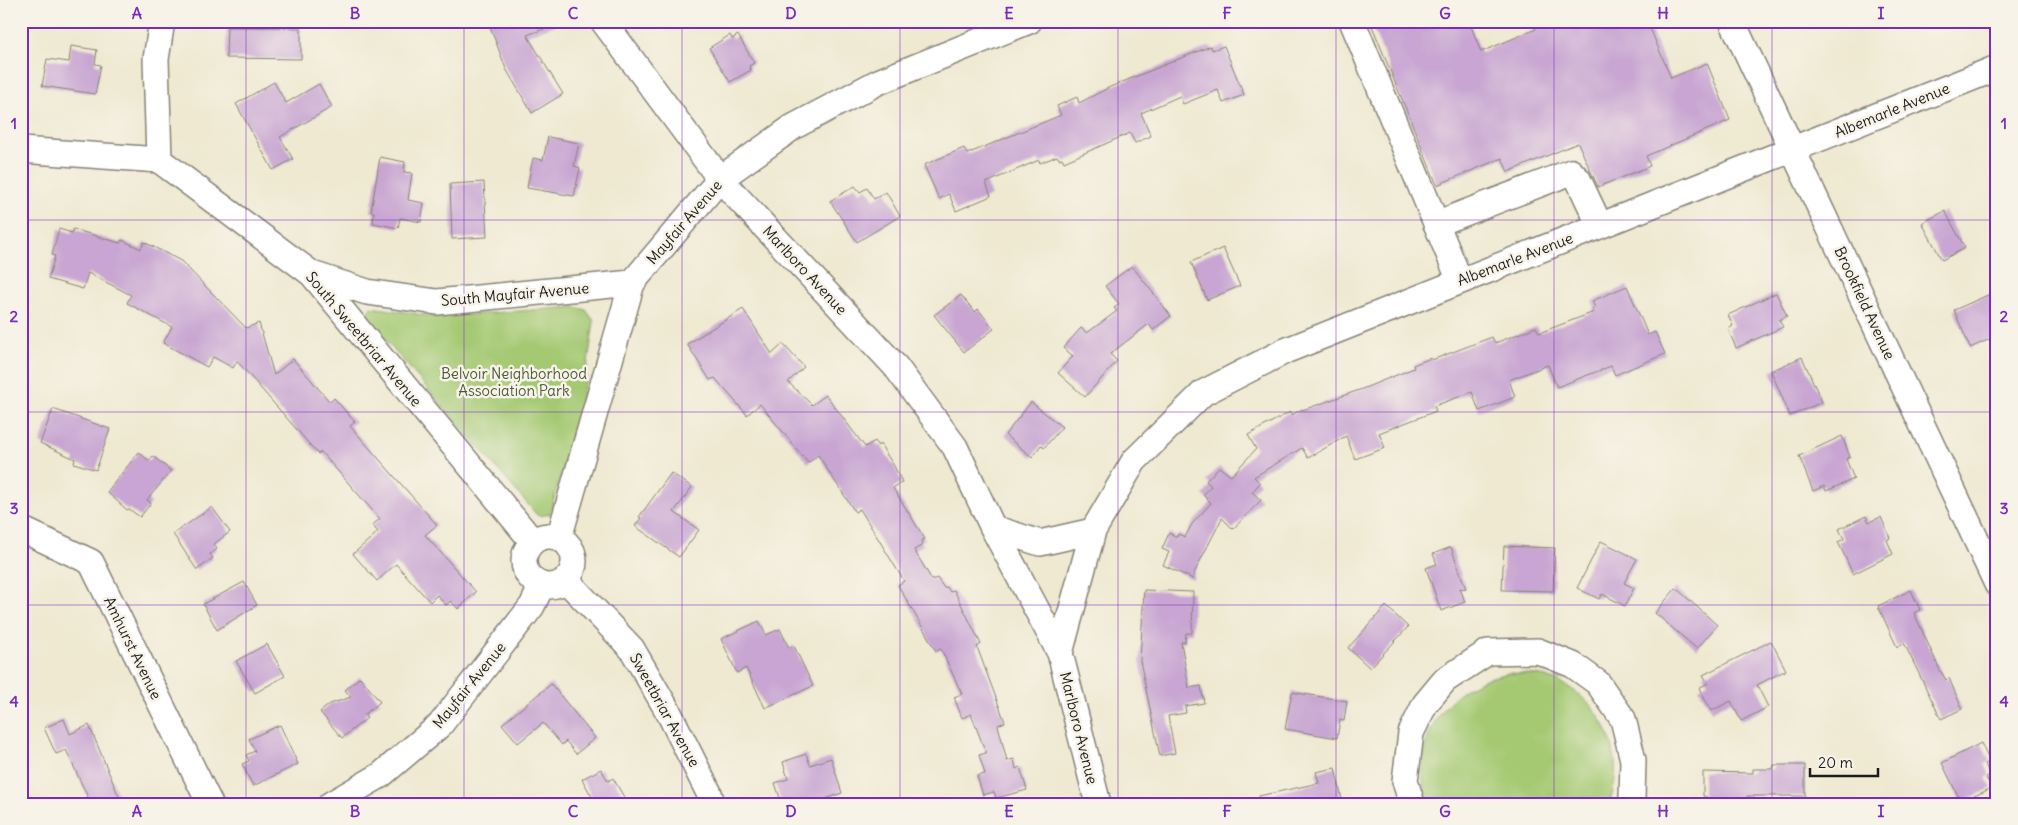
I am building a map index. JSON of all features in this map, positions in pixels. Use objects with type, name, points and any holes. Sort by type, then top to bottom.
[{"type":"street","points":[[21,150],[159,160],[156,59],[162,21]]},
{"type":"street","name":"Marlboro Avenue","points":[[602,21],[720,179],[896,367],[955,447],[993,528],[1060,653],[1098,804]]},
{"type":"street","name":"Mayfair Avenue","points":[[558,538],[632,283],[720,179],[792,127],[870,87],[1029,21]]},
{"type":"street","points":[[1352,21],[1460,281]]},
{"type":"street","name":"Brookfield Avenue","points":[[1732,21],[1997,584]]},
{"type":"street","name":"Albemarle Avenue","points":[[1093,531],[1134,461],[1203,393],[1286,351],[1997,68]]},
{"type":"street","name":"South Sweetbriar Avenue","points":[[159,160],[312,274],[533,542]]},
{"type":"street","points":[[1436,224],[1572,172],[1578,179],[1600,226]]},
{"type":"street","name":"South Mayfair Avenue","points":[[312,274],[367,292],[437,302],[632,283]]},
{"type":"street","points":[[993,528],[1040,543],[1093,531]]},
{"type":"street","name":"Amhurst Avenue","points":[[21,529],[91,562],[210,804]]},
{"type":"street","name":"Marlboro Avenue","points":[[1060,653],[1093,531]]},
{"type":"street","points":[[545,536],[558,538],[568,544],[574,556],[573,569],[566,580],[554,586],[542,585],[530,577],[524,565],[525,552],[533,542],[545,536]]},
{"type":"street","name":"Sweetbriar Avenue","points":[[566,580],[632,649],[669,713],[709,793],[712,804]]},
{"type":"street","name":"Mayfair Avenue","points":[[331,804],[381,775],[440,725],[532,606],[542,585]]},
{"type":"street","points":[[1412,804],[1405,781],[1411,733],[1425,704],[1444,680],[1488,652],[1538,651],[1573,665],[1598,683],[1623,719],[1632,760],[1632,799],[1630,804]]},
{"type":"green space","name":"Belvoir Neighborhood Association Park","points":[[371,307],[436,317],[576,307],[586,310],[594,321],[584,389],[550,514],[538,516],[375,328],[365,316]]},
{"type":"green space","points":[[1509,673],[1529,674],[1555,680],[1576,693],[1590,705],[1608,734],[1613,751],[1615,768],[1614,786],[1609,804],[1428,804],[1424,785],[1423,766],[1425,748],[1430,731],[1439,715],[1465,689],[1483,680]]},
{"type":"building","points":[[488,21],[557,21],[558,24],[527,35],[563,94],[532,113],[506,69]]},
{"type":"building","points":[[1370,21],[1469,21],[1481,52],[1536,29],[1533,21],[1647,21],[1671,78],[1707,63],[1730,120],[1646,156],[1650,166],[1598,187],[1578,143],[1508,172],[1502,158],[1437,185]]},
{"type":"building","points":[[227,27],[301,28],[301,59],[226,58]]},
{"type":"building","points":[[730,35],[732,39],[738,35],[754,63],[749,66],[751,70],[730,82],[709,48]]},
{"type":"building","points":[[71,46],[97,50],[95,64],[101,65],[95,94],[42,86],[47,59],[69,62]]},
{"type":"building","points":[[1211,46],[1212,50],[1224,46],[1244,95],[1223,103],[1218,90],[1183,104],[1180,96],[1141,113],[1151,136],[1135,143],[1130,133],[1064,162],[1062,158],[1059,159],[1057,156],[1040,163],[1039,160],[986,183],[991,196],[956,211],[949,194],[939,199],[924,165],[964,148],[967,154],[1061,115],[1057,106],[1077,97],[1079,103],[1110,87]]},
{"type":"building","points":[[274,82],[286,103],[319,84],[332,107],[280,137],[293,159],[273,170],[236,104]]},
{"type":"building","points":[[548,137],[579,143],[574,166],[580,168],[574,196],[527,188],[533,158],[543,160]]},
{"type":"building","points":[[380,157],[405,162],[404,172],[412,173],[408,200],[424,203],[421,222],[400,218],[398,228],[373,223],[374,212],[371,212]]},
{"type":"building","points":[[484,182],[487,237],[452,239],[450,184]]},
{"type":"building","points":[[855,186],[860,192],[867,188],[874,199],[886,192],[900,216],[857,242],[830,201]]},
{"type":"building","points":[[1945,211],[1965,248],[1942,260],[1922,223]]},
{"type":"building","points":[[59,229],[72,233],[73,229],[120,243],[122,240],[141,249],[144,242],[181,261],[246,328],[259,323],[274,375],[293,359],[330,402],[334,398],[355,422],[350,426],[437,525],[425,535],[476,592],[458,609],[451,601],[446,605],[437,595],[430,602],[396,564],[377,581],[353,554],[378,532],[372,525],[380,519],[321,452],[318,454],[237,361],[233,368],[213,357],[207,367],[163,343],[172,327],[127,303],[131,295],[88,273],[83,289],[48,279],[55,256],[52,255]]},
{"type":"building","points":[[1223,248],[1240,286],[1207,300],[1191,262]]},
{"type":"building","points":[[1132,266],[1171,316],[1153,330],[1149,324],[1110,354],[1117,361],[1085,397],[1058,373],[1073,356],[1063,348],[1081,328],[1087,333],[1117,311],[1114,308],[1119,304],[1105,286]]},
{"type":"building","points":[[1627,286],[1648,335],[1655,332],[1665,354],[1615,375],[1611,366],[1557,387],[1548,365],[1509,380],[1515,397],[1479,411],[1472,392],[1434,406],[1436,411],[1379,433],[1385,448],[1355,459],[1346,436],[1308,458],[1302,448],[1254,477],[1260,483],[1252,492],[1261,500],[1233,529],[1222,518],[1194,573],[1193,579],[1163,565],[1169,552],[1162,549],[1169,533],[1177,537],[1178,534],[1185,537],[1192,524],[1211,503],[1203,495],[1211,486],[1206,481],[1219,467],[1231,476],[1256,449],[1248,435],[1290,412],[1292,415],[1302,409],[1362,389],[1414,368],[1413,365],[1431,358],[1432,360],[1492,337],[1495,343],[1536,327],[1539,333],[1594,312],[1592,309],[1595,308],[1592,301]]},
{"type":"building","points":[[1997,291],[1997,336],[1970,348],[1954,310]]},
{"type":"building","points":[[1776,293],[1787,316],[1779,320],[1783,327],[1736,348],[1728,329],[1733,326],[1728,315]]},
{"type":"building","points":[[961,295],[975,312],[978,309],[994,329],[964,352],[934,315]]},
{"type":"building","points":[[743,309],[772,354],[783,344],[804,367],[788,382],[812,405],[826,395],[865,447],[875,441],[878,446],[880,444],[894,466],[902,482],[893,488],[925,539],[921,541],[923,545],[914,550],[932,580],[937,578],[944,588],[947,587],[950,592],[954,590],[981,644],[977,647],[1005,722],[998,725],[1007,761],[1014,759],[1016,769],[1020,767],[1027,790],[996,798],[994,792],[983,795],[977,776],[985,774],[979,755],[986,753],[971,714],[962,718],[954,697],[962,694],[941,649],[936,651],[898,585],[904,581],[860,509],[855,512],[818,455],[808,463],[760,404],[747,415],[715,378],[710,380],[687,344]]},
{"type":"building","points":[[1802,357],[1822,402],[1790,416],[1771,371]]},
{"type":"building","points":[[1031,402],[1062,427],[1044,448],[1041,445],[1032,457],[1005,435]]},
{"type":"building","points":[[53,409],[110,429],[96,470],[74,463],[75,459],[40,443]]},
{"type":"building","points":[[1842,436],[1850,457],[1846,459],[1854,479],[1826,491],[1824,486],[1813,491],[1799,456]]},
{"type":"building","points":[[139,452],[149,461],[153,456],[171,471],[147,500],[151,503],[140,517],[129,509],[127,510],[107,492]]},
{"type":"building","points":[[671,473],[692,487],[674,512],[699,530],[679,557],[635,526],[641,518],[639,517]]},
{"type":"building","points":[[212,507],[230,532],[214,544],[217,549],[210,554],[213,558],[197,570],[173,534]]},
{"type":"building","points":[[1866,516],[1869,522],[1881,517],[1890,538],[1887,540],[1893,554],[1853,574],[1838,542],[1844,539],[1839,529]]},
{"type":"building","points":[[1601,541],[1637,559],[1624,583],[1634,588],[1625,606],[1602,594],[1599,599],[1577,588]]},
{"type":"building","points":[[1504,546],[1555,548],[1553,591],[1502,590]]},
{"type":"building","points":[[1451,547],[1466,589],[1460,588],[1465,602],[1441,611],[1426,568],[1437,564],[1433,554]]},
{"type":"building","points":[[244,582],[257,605],[217,630],[203,604]]},
{"type":"building","points":[[1676,588],[1717,625],[1697,649],[1655,613]]},
{"type":"building","points":[[1144,590],[1193,592],[1192,633],[1186,633],[1185,642],[1181,642],[1189,688],[1201,686],[1204,703],[1185,706],[1186,713],[1168,716],[1175,753],[1160,756],[1140,661]]},
{"type":"building","points":[[1911,590],[1920,610],[1914,613],[1940,670],[1946,680],[1949,678],[1962,709],[1941,719],[1904,643],[1897,647],[1878,606]]},
{"type":"building","points":[[1386,606],[1408,627],[1370,668],[1348,648]]},
{"type":"building","points":[[759,621],[766,635],[780,629],[789,648],[794,646],[813,686],[765,708],[746,668],[737,673],[721,639]]},
{"type":"building","points":[[1771,641],[1786,670],[1757,685],[1768,707],[1741,721],[1731,701],[1711,711],[1699,688],[1708,683],[1703,675]]},
{"type":"building","points":[[267,644],[285,676],[255,693],[236,661]]},
{"type":"building","points":[[360,677],[380,702],[364,715],[367,718],[342,738],[320,712],[330,704],[351,697],[345,690]]},
{"type":"building","points":[[551,684],[595,738],[576,754],[566,741],[562,745],[543,723],[518,743],[502,724]]},
{"type":"building","points":[[1292,692],[1347,701],[1344,721],[1340,720],[1337,738],[1285,729]]},
{"type":"building","points":[[64,719],[70,734],[89,725],[122,804],[91,804],[66,750],[56,754],[44,728]]},
{"type":"building","points":[[280,725],[298,764],[253,786],[242,764],[249,761],[246,755],[255,751],[249,739]]},
{"type":"building","points":[[1981,743],[1990,762],[1985,764],[1990,776],[1986,778],[1992,788],[1961,802],[1942,763]]},
{"type":"building","points":[[806,754],[810,765],[831,758],[842,793],[812,804],[782,804],[775,783],[788,779],[783,762]]},
{"type":"building","points":[[1774,765],[1805,765],[1805,796],[1747,796],[1747,804],[1707,804],[1707,797],[1703,796],[1703,772],[1753,773],[1753,769],[1773,769]]},
{"type":"building","points":[[1335,768],[1343,804],[1260,804],[1259,796],[1319,783],[1316,772]]},
{"type":"building","points":[[601,769],[608,781],[613,778],[628,804],[596,804],[582,779]]}]
